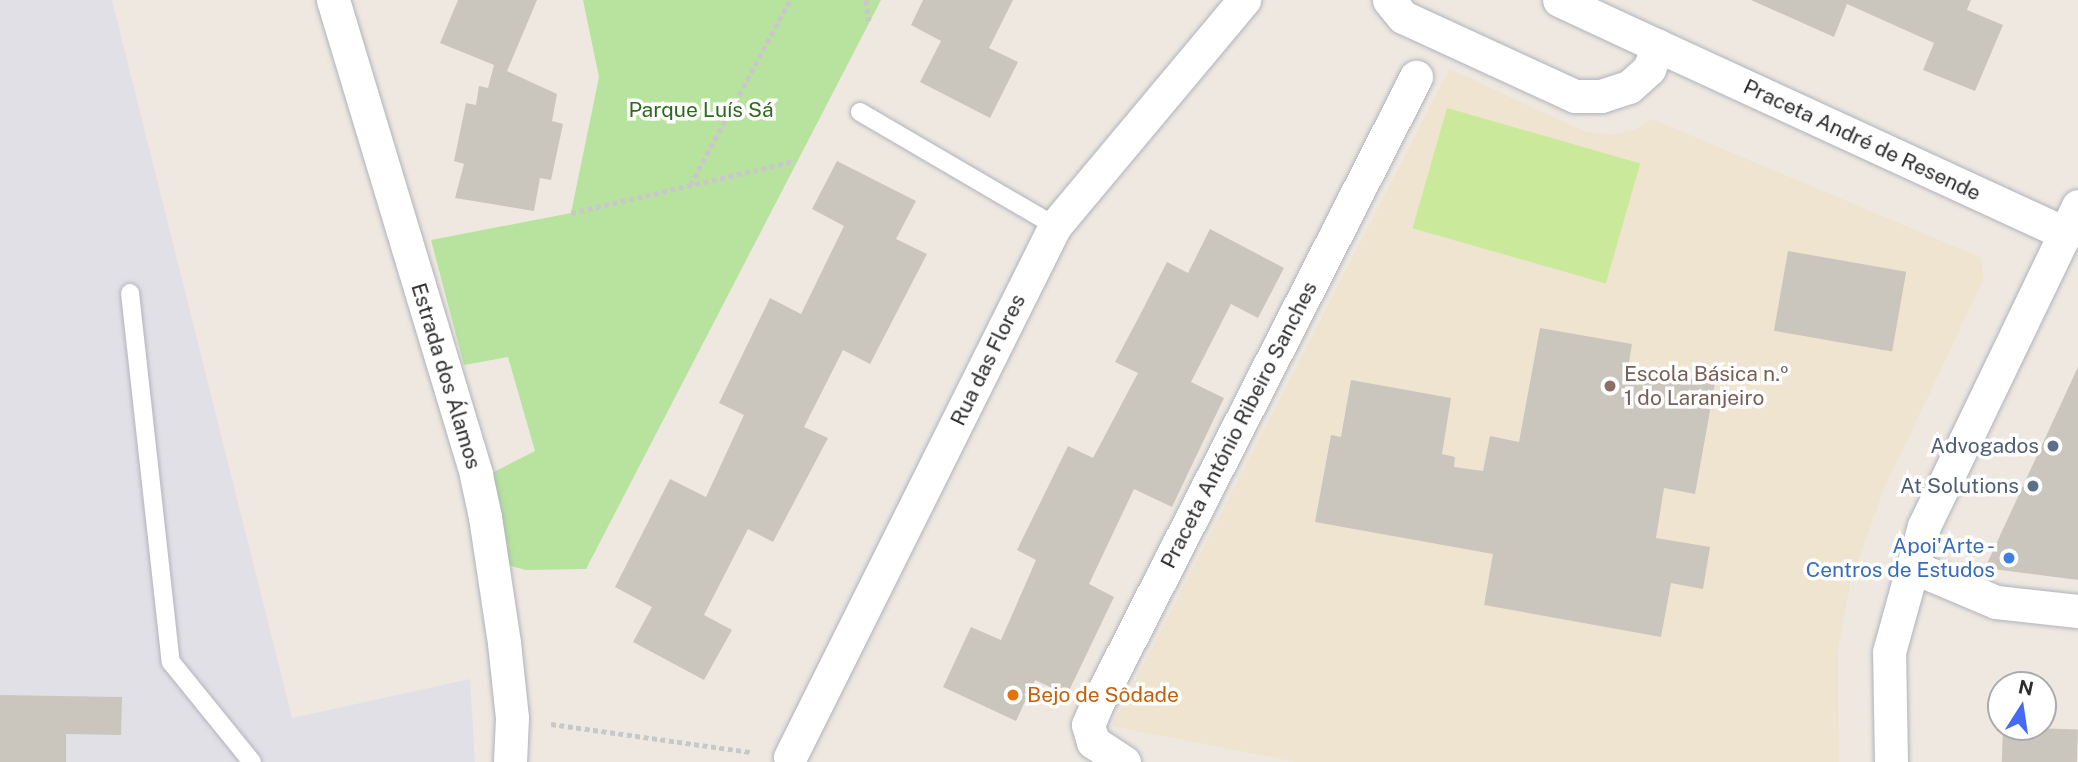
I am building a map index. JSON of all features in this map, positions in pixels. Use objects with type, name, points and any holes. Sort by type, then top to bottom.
[{"type":"street","name":"Estrada dos Álamos","points":[[333,0],[476,475],[495,576],[512,718],[510,762]]},
{"type":"street","name":"Rua das Flores","points":[[790,757],[1055,226],[1244,0]]},
{"type":"street","points":[[1389,0],[1403,17],[1575,96],[1601,96],[1629,87],[1649,69],[1658,46]]},
{"type":"street","name":"Praceta André de Resende","points":[[1559,0],[1658,46],[2072,220]]},
{"type":"street","name":"Praceta António Ribeiro Sanches","points":[[1124,762],[1093,742],[1088,725],[1096,706],[1416,77]]},
{"type":"street","points":[[1891,762],[1889,652],[1924,526],[2072,220]]},
{"type":"street","points":[[1913,567],[1996,602],[2078,611]]},
{"type":"lane","points":[[860,111],[1055,226]]},
{"type":"lane","points":[[130,293],[171,662],[252,762]]},
{"type":"path","points":[[690,185],[790,0]]},
{"type":"path","points":[[866,0],[869,21]]},
{"type":"path","points":[[570,213],[795,161]]},
{"type":"path","points":[[512,718],[790,757]]},
{"type":"shaded area","points":[[0,0],[112,0],[292,718],[470,679],[475,762],[0,762]]},
{"type":"shaded area","name":"Escola Básica n.º 1 do Laranjeiro","points":[[1449,69],[1584,131],[1611,135],[1634,130],[1652,119],[1982,258],[1983,281],[1883,491],[1850,585],[1838,649],[1839,762],[1297,762],[1112,726]]},
{"type":"green space","name":"Parque Luís Sá","points":[[583,0],[881,0],[586,569],[526,570],[507,565],[490,474],[535,451],[508,357],[464,365],[431,240],[571,213],[599,77]]},
{"type":"green space","points":[[1447,108],[1640,163],[1606,284],[1413,228]]},
{"type":"building","points":[[458,0],[537,0],[507,71],[557,94],[552,121],[563,124],[551,180],[540,178],[534,211],[455,198],[464,164],[454,161],[466,103],[476,105],[479,86],[488,88],[494,65],[440,43]]},
{"type":"building","points":[[923,0],[1013,0],[989,48],[1018,62],[990,118],[920,82],[941,41],[911,25]]},
{"type":"building","points":[[1751,0],[1971,0],[1967,10],[2003,25],[1975,91],[1923,70],[1934,43],[1847,4],[1834,37]]},
{"type":"building","points":[[837,161],[916,201],[896,239],[927,254],[870,364],[843,350],[804,427],[828,438],[773,542],[748,529],[704,615],[732,630],[704,680],[633,642],[652,607],[615,587],[670,479],[706,497],[744,415],[719,403],[770,298],[801,314],[844,226],[812,209]]},
{"type":"building","points":[[1210,229],[1284,268],[1258,318],[1231,304],[1191,382],[1224,398],[1172,507],[1134,489],[1089,584],[1114,597],[1067,695],[1035,680],[1016,721],[943,687],[971,627],[1001,640],[1036,560],[1017,550],[1068,446],[1093,458],[1138,373],[1115,362],[1167,262],[1188,273]]},
{"type":"building","points":[[1788,251],[1906,272],[1892,352],[1774,331]]},
{"type":"building","points":[[1540,328],[1632,344],[1628,368],[1715,383],[1695,494],[1664,488],[1656,538],[1710,547],[1703,589],[1671,583],[1661,637],[1484,605],[1493,554],[1315,522],[1331,435],[1341,437],[1351,380],[1451,398],[1442,454],[1455,457],[1454,467],[1483,471],[1490,436],[1519,442]]},
{"type":"building","points":[[2078,367],[2078,580],[1985,568]]},
{"type":"building","points":[[0,695],[122,697],[121,735],[66,734],[66,762],[0,762]]},
{"type":"building","points":[[2057,729],[2078,730],[2077,762],[2002,762],[2003,741],[2057,741]]},
{"type":"place","name":"Escola Básica n.º 1 do Laranjeiro","points":[[1610,386]]},
{"type":"place","name":"Advogados","points":[[2053,446]]},
{"type":"place","name":"At Solutions","points":[[2033,486]]},
{"type":"place","name":"Apoi'Arte - Centros de Estudos","points":[[2009,558]]},
{"type":"place","name":"Bejo de Sôdade","points":[[1013,695]]}]
